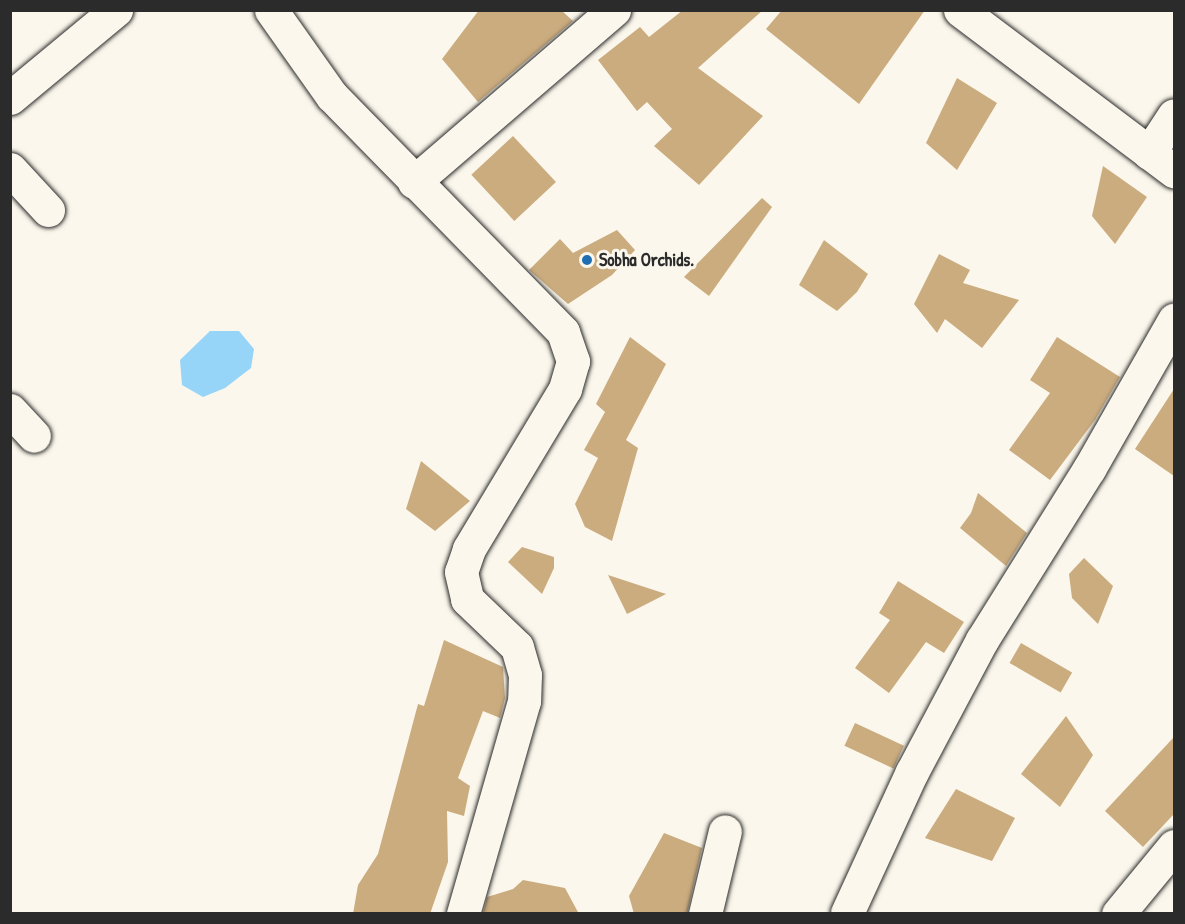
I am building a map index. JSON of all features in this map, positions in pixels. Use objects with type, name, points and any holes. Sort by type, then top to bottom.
[{"type":"street","points":[[10,98],[116,10]]},
{"type":"street","points":[[271,10],[332,96],[563,332],[573,361],[565,389],[469,549],[461,572],[467,599],[517,647],[525,675],[524,700],[464,914]]},
{"type":"street","points":[[414,182],[614,10]]},
{"type":"street","points":[[960,10],[1162,162],[1174,115]]},
{"type":"street","points":[[10,170],[48,210]]},
{"type":"street","points":[[847,913],[912,772],[982,640],[1089,469],[1174,320]]},
{"type":"street","points":[[10,410],[34,436]]},
{"type":"street","points":[[705,914],[725,831]]},
{"type":"street","points":[[1118,914],[1174,846]]},
{"type":"water","points":[[210,331],[239,331],[254,349],[251,368],[225,388],[203,397],[182,385],[180,360]]},
{"type":"building","points":[[479,10],[561,10],[573,21],[478,102],[442,59]]},
{"type":"building","points":[[683,10],[763,10],[698,68],[763,116],[699,185],[654,146],[672,129],[647,102],[637,111],[598,60],[640,27],[649,37]]},
{"type":"building","points":[[782,10],[925,10],[859,104],[766,29]]},
{"type":"building","points":[[957,78],[997,103],[957,170],[926,143]]},
{"type":"building","points":[[513,136],[556,182],[514,221],[471,175]]},
{"type":"building","points":[[1103,166],[1147,197],[1115,244],[1092,216]]},
{"type":"building","points":[[762,198],[772,207],[709,296],[684,277]]},
{"type":"building","points":[[617,230],[635,250],[612,275],[568,304],[529,270],[560,239],[573,253]]},
{"type":"building","points":[[824,240],[868,274],[857,292],[837,311],[799,285]]},
{"type":"building","points":[[939,254],[970,270],[963,283],[1019,300],[982,348],[945,319],[937,333],[914,304]]},
{"type":"building","points":[[630,337],[666,364],[626,440],[638,448],[612,541],[585,527],[575,504],[598,458],[584,450],[605,412],[596,404]]},
{"type":"building","points":[[1057,337],[1120,377],[1095,420],[1050,480],[1009,450],[1050,393],[1030,380]]},
{"type":"building","points":[[1174,389],[1174,476],[1135,449]]},
{"type":"building","points":[[421,461],[470,501],[435,531],[406,509]]},
{"type":"building","points":[[978,493],[1027,533],[1006,566],[960,528],[971,513]]},
{"type":"building","points":[[522,547],[554,557],[554,568],[542,594],[508,562]]},
{"type":"building","points":[[1084,558],[1113,586],[1098,624],[1072,598],[1069,574]]},
{"type":"building","points":[[608,575],[666,594],[627,614]]},
{"type":"building","points":[[898,581],[964,622],[944,653],[926,642],[889,693],[855,668],[890,620],[879,613]]},
{"type":"building","points":[[444,640],[503,667],[505,698],[500,718],[483,711],[458,778],[470,786],[464,816],[447,811],[448,862],[430,914],[353,914],[358,885],[378,854],[418,704],[424,706]]},
{"type":"building","points":[[1021,643],[1072,672],[1061,692],[1010,663]]},
{"type":"building","points":[[1066,716],[1093,755],[1060,807],[1021,774]]},
{"type":"building","points":[[855,723],[904,746],[893,768],[844,746]]},
{"type":"building","points":[[1174,737],[1174,814],[1143,847],[1105,811]]},
{"type":"building","points":[[956,789],[1015,818],[992,861],[925,838]]},
{"type":"building","points":[[664,833],[702,848],[687,914],[634,914],[629,896]]},
{"type":"building","points":[[523,880],[565,888],[579,914],[483,914],[487,897],[513,889]]},
{"type":"place","name":"Sobha Orchids.","points":[[587,260]]}]
